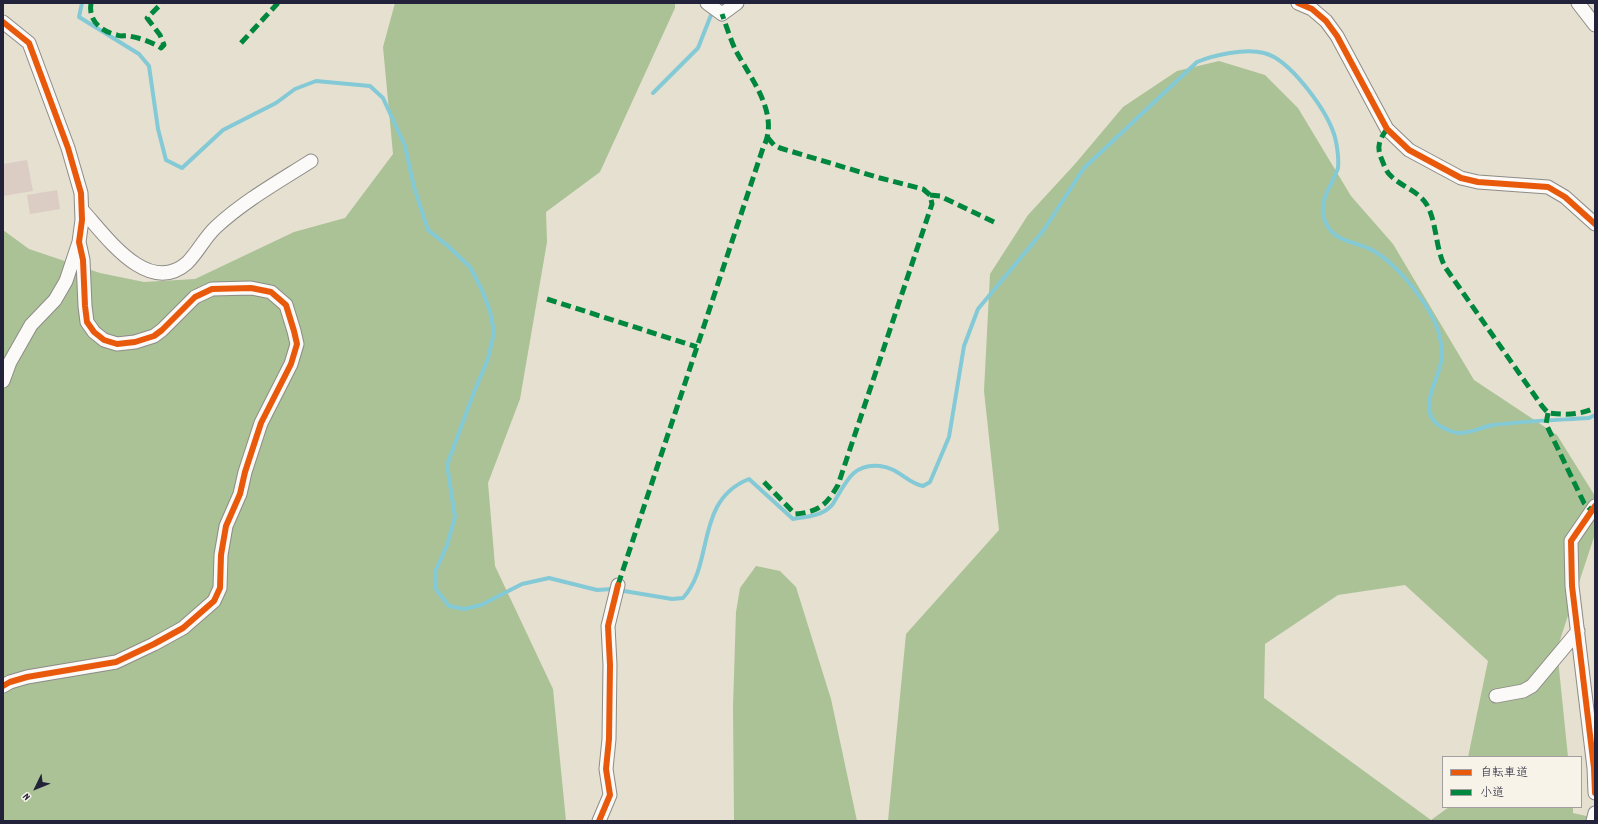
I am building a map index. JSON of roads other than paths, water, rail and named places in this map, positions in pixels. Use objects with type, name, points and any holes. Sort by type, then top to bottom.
[{"type":"street","points":[[711,6],[722,14],[737,3]]},
{"type":"street","points":[[1298,3],[1312,9],[1326,21],[1337,36],[1387,129],[1409,150],[1461,178],[1472,181],[1548,187],[1570,201],[1595,224]]},
{"type":"street","points":[[1578,3],[1595,25]]},
{"type":"street","points":[[3,22],[29,43],[68,148],[81,193],[83,211],[79,242],[66,280],[55,300],[31,325],[10,362],[3,381]]},
{"type":"street","points":[[83,211],[121,253],[141,268],[160,273],[171,271],[187,262],[214,228],[241,205],[311,161]]},
{"type":"street","points":[[3,686],[10,682],[27,677],[116,662],[183,628],[214,601],[220,588],[220,555],[226,526],[240,494],[245,472],[261,423],[291,364],[297,344],[286,305],[271,292],[251,288],[212,289],[195,296],[162,330],[144,340],[124,345],[104,340],[94,332],[87,322],[85,306],[84,260],[79,242]]},
{"type":"street","points":[[1595,506],[1571,541],[1572,586],[1594,768],[1595,793]]},
{"type":"street","points":[[599,821],[610,795],[606,769],[609,739],[610,665],[608,626],[617,589]]},
{"type":"street","points":[[1496,696],[1523,691],[1532,686],[1578,631]]},
{"type":"street","points":[[1593,821],[1595,813]]},
{"type":"waterway","points":[[82,3],[79,17],[139,54],[149,66],[158,129],[166,160],[182,168],[223,130],[276,103],[295,89],[316,81],[370,86],[383,98],[405,146],[414,187],[428,230],[448,246],[470,267],[482,290],[490,311],[494,332],[488,359],[447,465],[455,517],[447,545],[436,570],[435,588],[449,606],[464,609],[481,605],[522,584],[549,578],[597,590],[612,589],[672,599],[683,598],[693,584],[699,568],[712,517],[720,502],[732,489],[749,479],[793,519],[813,516],[826,510],[833,504],[849,478],[859,469],[865,467],[887,467],[918,485],[923,486],[930,482],[949,437],[964,346],[978,309],[1043,231],[1084,168],[1197,62],[1230,53],[1248,51],[1264,53],[1274,57],[1285,65],[1306,87],[1330,124],[1338,151],[1338,168],[1324,200],[1323,211],[1326,223],[1330,230],[1340,238],[1366,247],[1390,263],[1408,282],[1430,312],[1440,337],[1442,357],[1429,402],[1429,410],[1437,424],[1448,430],[1459,433],[1493,425],[1589,418],[1595,415]]},
{"type":"waterway","points":[[653,93],[698,48],[713,10]]}]
